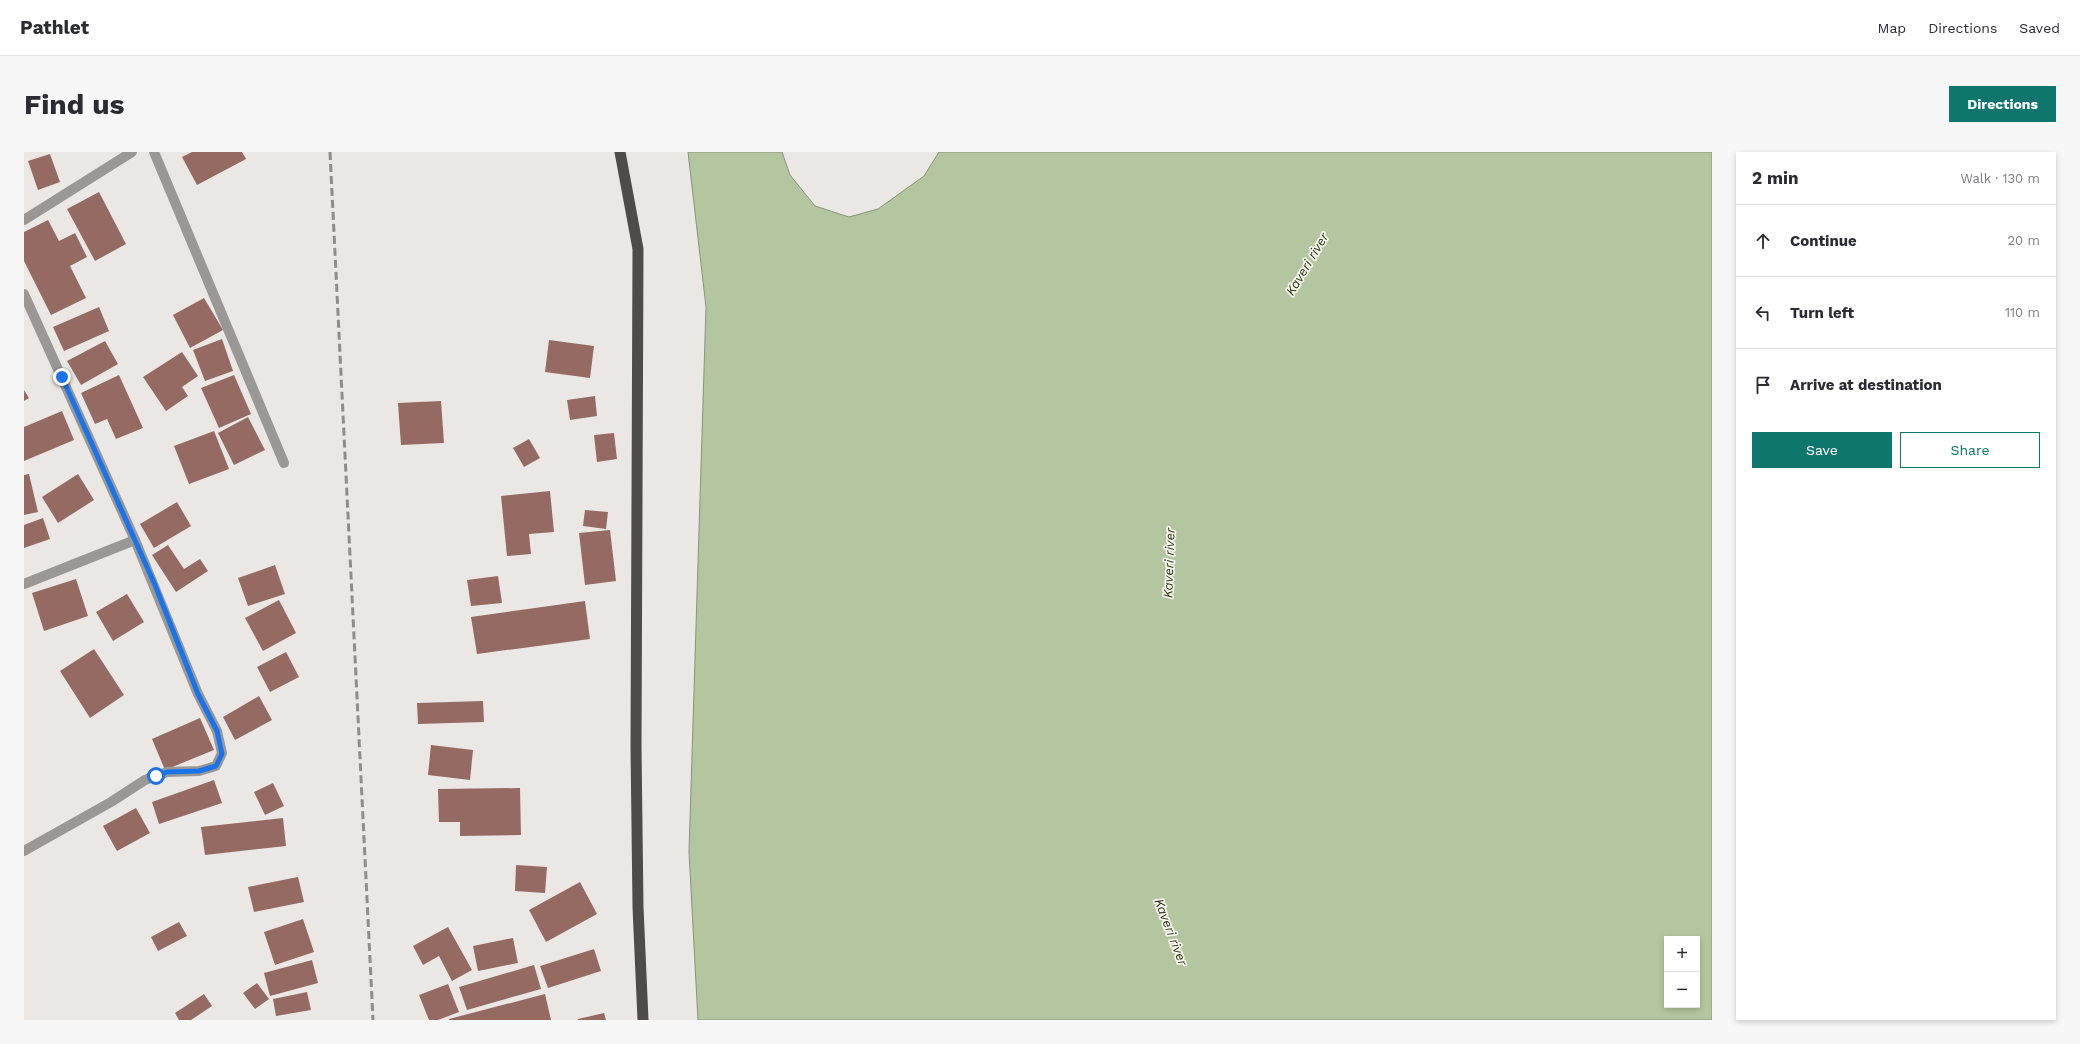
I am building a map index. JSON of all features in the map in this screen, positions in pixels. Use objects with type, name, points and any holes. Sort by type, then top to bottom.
[{"type":"highway","points":[[620,152],[638,249],[636,747],[638,907],[642,1020]]},
{"type":"street","points":[[24,220],[132,152]]},
{"type":"street","points":[[154,152],[284,463]]},
{"type":"street","points":[[24,294],[135,540],[198,694],[217,731],[222,754],[216,766],[199,771],[167,772],[145,780],[104,806],[24,851]]},
{"type":"street","points":[[24,584],[135,540]]},
{"type":"water","name":"Kaveri river","points":[[688,152],[782,152],[790,175],[815,206],[849,217],[878,209],[924,176],[939,152],[1712,152],[1712,1020],[698,1020],[689,852],[706,307]]},
{"type":"building","points":[[192,152],[242,152],[246,159],[197,185],[182,157]]},
{"type":"building","points":[[50,154],[60,182],[38,190],[28,161]]},
{"type":"building","points":[[99,192],[126,244],[95,261],[67,209]]},
{"type":"building","points":[[48,220],[59,241],[75,233],[87,257],[70,266],[86,298],[51,315],[24,261],[24,232]]},
{"type":"building","points":[[204,298],[223,330],[190,348],[173,315]]},
{"type":"building","points":[[99,307],[109,331],[64,351],[53,327]]},
{"type":"building","points":[[222,339],[233,371],[205,381],[193,350]]},
{"type":"building","points":[[549,340],[594,346],[590,378],[545,372]]},
{"type":"building","points":[[105,341],[118,364],[81,385],[67,361]]},
{"type":"building","points":[[182,352],[198,376],[182,387],[188,396],[166,411],[143,377]]},
{"type":"building","points":[[119,375],[143,428],[116,439],[107,419],[95,424],[81,393]]},
{"type":"building","points":[[234,375],[251,414],[219,428],[201,388]]},
{"type":"building","points":[[24,390],[29,398],[24,401]]},
{"type":"building","points":[[595,396],[597,416],[570,420],[567,400]]},
{"type":"building","points":[[441,401],[444,443],[401,445],[398,403]]},
{"type":"building","points":[[62,411],[74,440],[24,461],[24,427]]},
{"type":"building","points":[[248,417],[265,450],[234,465],[218,433]]},
{"type":"building","points":[[214,431],[229,469],[189,484],[174,446]]},
{"type":"building","points":[[614,433],[617,459],[597,462],[594,435]]},
{"type":"building","points":[[529,439],[540,458],[524,467],[513,448]]},
{"type":"building","points":[[29,474],[38,512],[24,515],[24,475]]},
{"type":"building","points":[[78,474],[94,500],[58,523],[42,497]]},
{"type":"building","points":[[550,491],[554,532],[529,534],[531,554],[507,556],[501,496]]},
{"type":"building","points":[[177,502],[191,526],[154,548],[140,524]]},
{"type":"building","points":[[585,510],[608,512],[606,529],[583,526]]},
{"type":"building","points":[[43,518],[50,539],[24,548],[24,525]]},
{"type":"building","points":[[610,530],[616,581],[585,585],[579,533]]},
{"type":"building","points":[[168,545],[184,569],[200,559],[208,571],[176,592],[152,555]]},
{"type":"building","points":[[275,565],[285,594],[248,606],[238,578]]},
{"type":"building","points":[[498,576],[502,603],[471,606],[467,580]]},
{"type":"building","points":[[76,579],[88,616],[44,631],[32,593]]},
{"type":"building","points":[[127,594],[144,622],[113,641],[96,612]]},
{"type":"building","points":[[279,600],[296,633],[263,651],[245,618]]},
{"type":"building","points":[[585,601],[590,639],[477,654],[471,617]]},
{"type":"building","points":[[94,649],[124,695],[90,718],[60,671]]},
{"type":"building","points":[[286,652],[299,677],[270,692],[257,667]]},
{"type":"building","points":[[259,696],[272,720],[235,740],[223,717]]},
{"type":"building","points":[[483,701],[484,722],[418,724],[417,703]]},
{"type":"building","points":[[200,718],[214,750],[165,770],[152,739]]},
{"type":"building","points":[[431,745],[473,750],[470,780],[428,775]]},
{"type":"building","points":[[214,780],[222,803],[159,824],[152,802]]},
{"type":"building","points":[[273,783],[284,806],[265,815],[254,792]]},
{"type":"building","points":[[520,788],[521,835],[460,836],[460,822],[439,822],[438,789]]},
{"type":"building","points":[[136,808],[150,833],[117,851],[103,826]]},
{"type":"building","points":[[283,818],[286,846],[205,855],[201,827]]},
{"type":"building","points":[[516,865],[547,867],[545,893],[515,891]]},
{"type":"building","points":[[298,877],[304,902],[254,912],[248,887]]},
{"type":"building","points":[[580,882],[597,914],[546,942],[529,910]]},
{"type":"building","points":[[303,919],[314,952],[275,965],[264,932]]},
{"type":"building","points":[[179,922],[187,936],[158,951],[151,937]]},
{"type":"building","points":[[448,927],[472,970],[452,981],[439,956],[423,965],[413,946]]},
{"type":"building","points":[[513,938],[518,963],[478,971],[473,946]]},
{"type":"building","points":[[594,949],[601,971],[548,988],[540,966]]},
{"type":"building","points":[[312,960],[318,983],[270,996],[264,973]]},
{"type":"building","points":[[534,965],[541,989],[467,1010],[459,987]]},
{"type":"building","points":[[257,983],[269,999],[255,1009],[243,993]]},
{"type":"building","points":[[448,984],[459,1012],[438,1020],[429,1020],[419,995]]},
{"type":"building","points":[[307,992],[311,1010],[276,1016],[273,999]]},
{"type":"building","points":[[204,994],[212,1006],[191,1020],[179,1020],[175,1013]]},
{"type":"building","points":[[545,994],[551,1020],[449,1020],[449,1019]]},
{"type":"building","points":[[604,1013],[606,1020],[578,1020],[578,1019]]},
{"type":"railway","points":[[330,152],[373,1020]]},
{"type":"route","points":[[62,377],[155,585],[198,694],[217,731],[222,754],[216,766],[199,771],[167,772],[156,776]]}]
